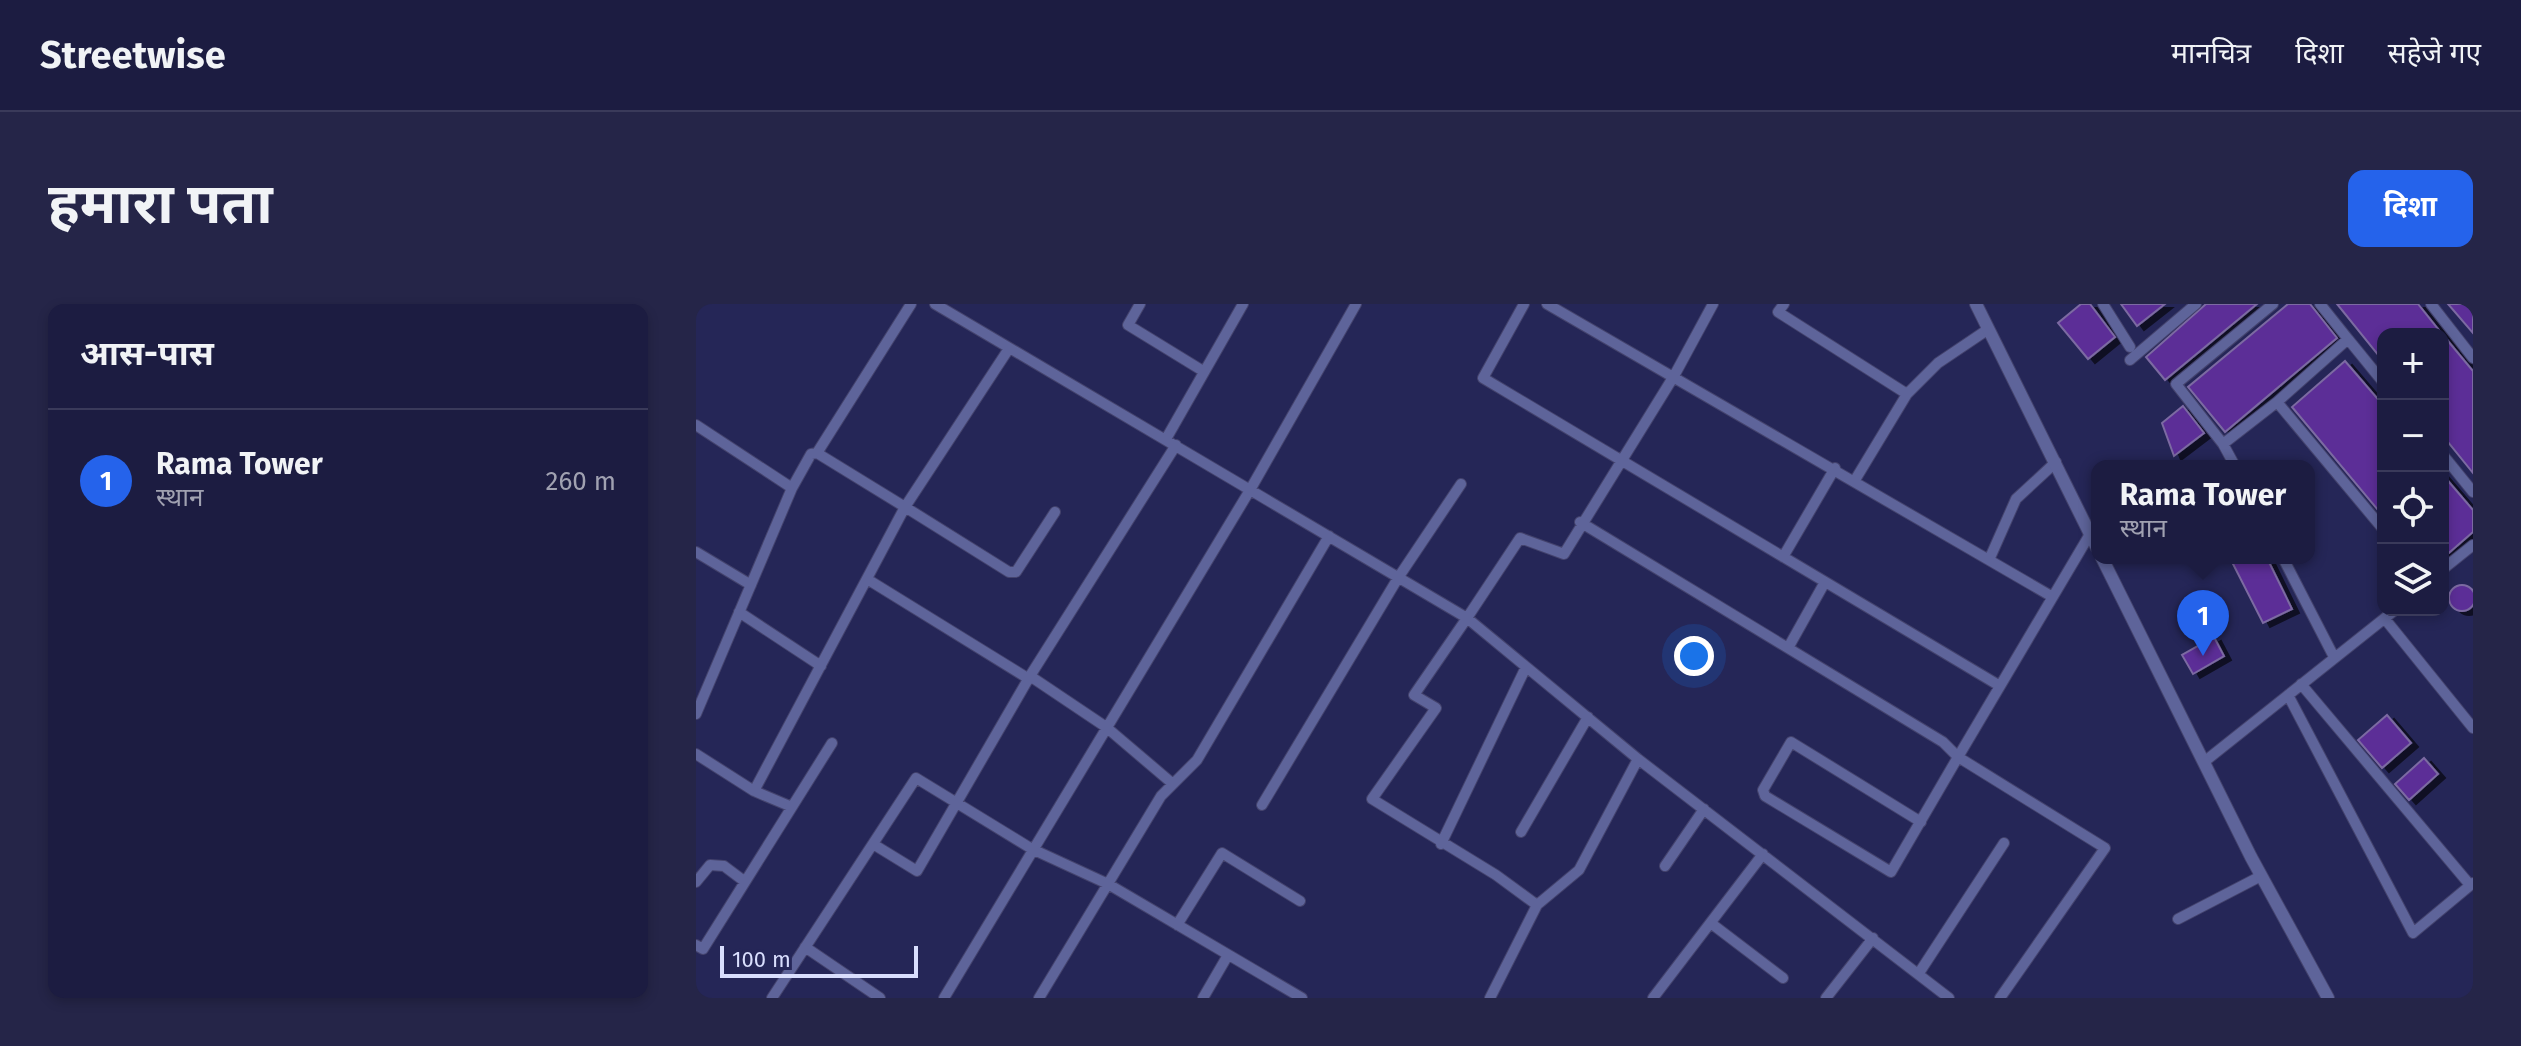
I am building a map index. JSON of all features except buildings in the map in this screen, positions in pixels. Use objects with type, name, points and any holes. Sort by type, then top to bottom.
[{"type":"street","points":[[817,453],[911,304]]},
{"type":"street","points":[[935,304],[1008,350],[1171,442],[1467,618],[1638,759],[1949,998]]},
{"type":"street","points":[[1140,304],[1128,325],[1203,371]]},
{"type":"street","points":[[873,844],[917,871],[958,804],[979,760],[1171,442],[1203,371],[1243,304]]},
{"type":"street","points":[[944,998],[1250,490],[1356,304]]},
{"type":"street","points":[[1524,304],[1483,378],[2000,686]]},
{"type":"street","points":[[1547,304],[1835,468],[2051,596]]},
{"type":"street","points":[[1537,905],[1496,875],[1372,799],[1436,708],[1414,695],[1520,538],[1564,554],[1580,522],[1674,376],[1713,304]]},
{"type":"street","points":[[1784,304],[1778,312],[1907,394]]},
{"type":"street","points":[[1921,822],[1791,742],[1763,790],[1765,796],[1891,872],[1921,822],[2000,686],[2051,596],[2090,534],[1976,304]]},
{"type":"street","points":[[2103,304],[2130,347]]},
{"type":"street","points":[[2130,360],[2196,304]]},
{"type":"street","points":[[2232,460],[2223,444],[2176,384],[2273,304]]},
{"type":"street","points":[[2320,304],[2377,375]]},
{"type":"street","points":[[2431,304],[2473,358]]},
{"type":"street","points":[[1855,480],[1907,394],[1938,363],[1987,330]]},
{"type":"street","points":[[2223,444],[2277,402],[2348,339]]},
{"type":"street","points":[[754,791],[905,507],[1008,350]]},
{"type":"street","points":[[2277,402],[2377,522]]},
{"type":"street","points":[[696,425],[792,488]]},
{"type":"street","points":[[696,714],[792,488],[811,454],[817,453],[1009,572],[1016,572],[1055,512]]},
{"type":"street","points":[[1989,560],[2016,499],[2056,462]]},
{"type":"street","points":[[2449,462],[2473,492]]},
{"type":"street","points":[[1783,557],[1835,468]]},
{"type":"street","points":[[1262,805],[1399,577],[1461,484]]},
{"type":"street","points":[[1580,522],[1943,742],[1958,757],[2105,848],[2000,998]]},
{"type":"street","points":[[1039,998],[1161,796],[1197,760],[1329,536]]},
{"type":"street","points":[[696,552],[751,585]]},
{"type":"street","points":[[2449,565],[2471,552]]},
{"type":"street","points":[[2105,564],[2261,876],[2328,998]]},
{"type":"street","points":[[2286,564],[2334,657]]},
{"type":"street","points":[[867,579],[1030,677],[1106,727],[1173,784]]},
{"type":"street","points":[[1788,648],[1825,582]]},
{"type":"street","points":[[739,612],[821,666]]},
{"type":"street","points":[[2204,762],[2388,616]]},
{"type":"street","points":[[2385,619],[2473,728]]},
{"type":"street","points":[[1441,844],[1526,667]]},
{"type":"street","points":[[2288,695],[2413,933],[2472,884],[2301,684]]},
{"type":"street","points":[[1521,832],[1588,717]]},
{"type":"street","points":[[696,945],[703,949],[832,743]]},
{"type":"street","points":[[696,754],[754,791],[792,807]]},
{"type":"street","points":[[1490,998],[1537,905],[1579,870],[1638,759]]},
{"type":"street","points":[[772,998],[916,778],[1032,849],[1108,884],[1228,955],[1284,994],[1302,998]]},
{"type":"street","points":[[1665,866],[1704,809]]},
{"type":"street","points":[[1919,973],[2004,843]]},
{"type":"street","points":[[1177,925],[1222,853],[1300,901]]},
{"type":"street","points":[[1653,998],[1763,854]]},
{"type":"street","points":[[696,882],[710,865],[716,865],[744,881]]},
{"type":"street","points":[[2178,919],[2261,876]]},
{"type":"street","points":[[1712,924],[1783,978]]},
{"type":"street","points":[[1826,998],[1873,938]]},
{"type":"street","points":[[805,947],[880,998]]},
{"type":"street","points":[[1203,998],[1228,955]]},
{"type":"place","name":"Rama Tower","points":[[2203,656]]}]
